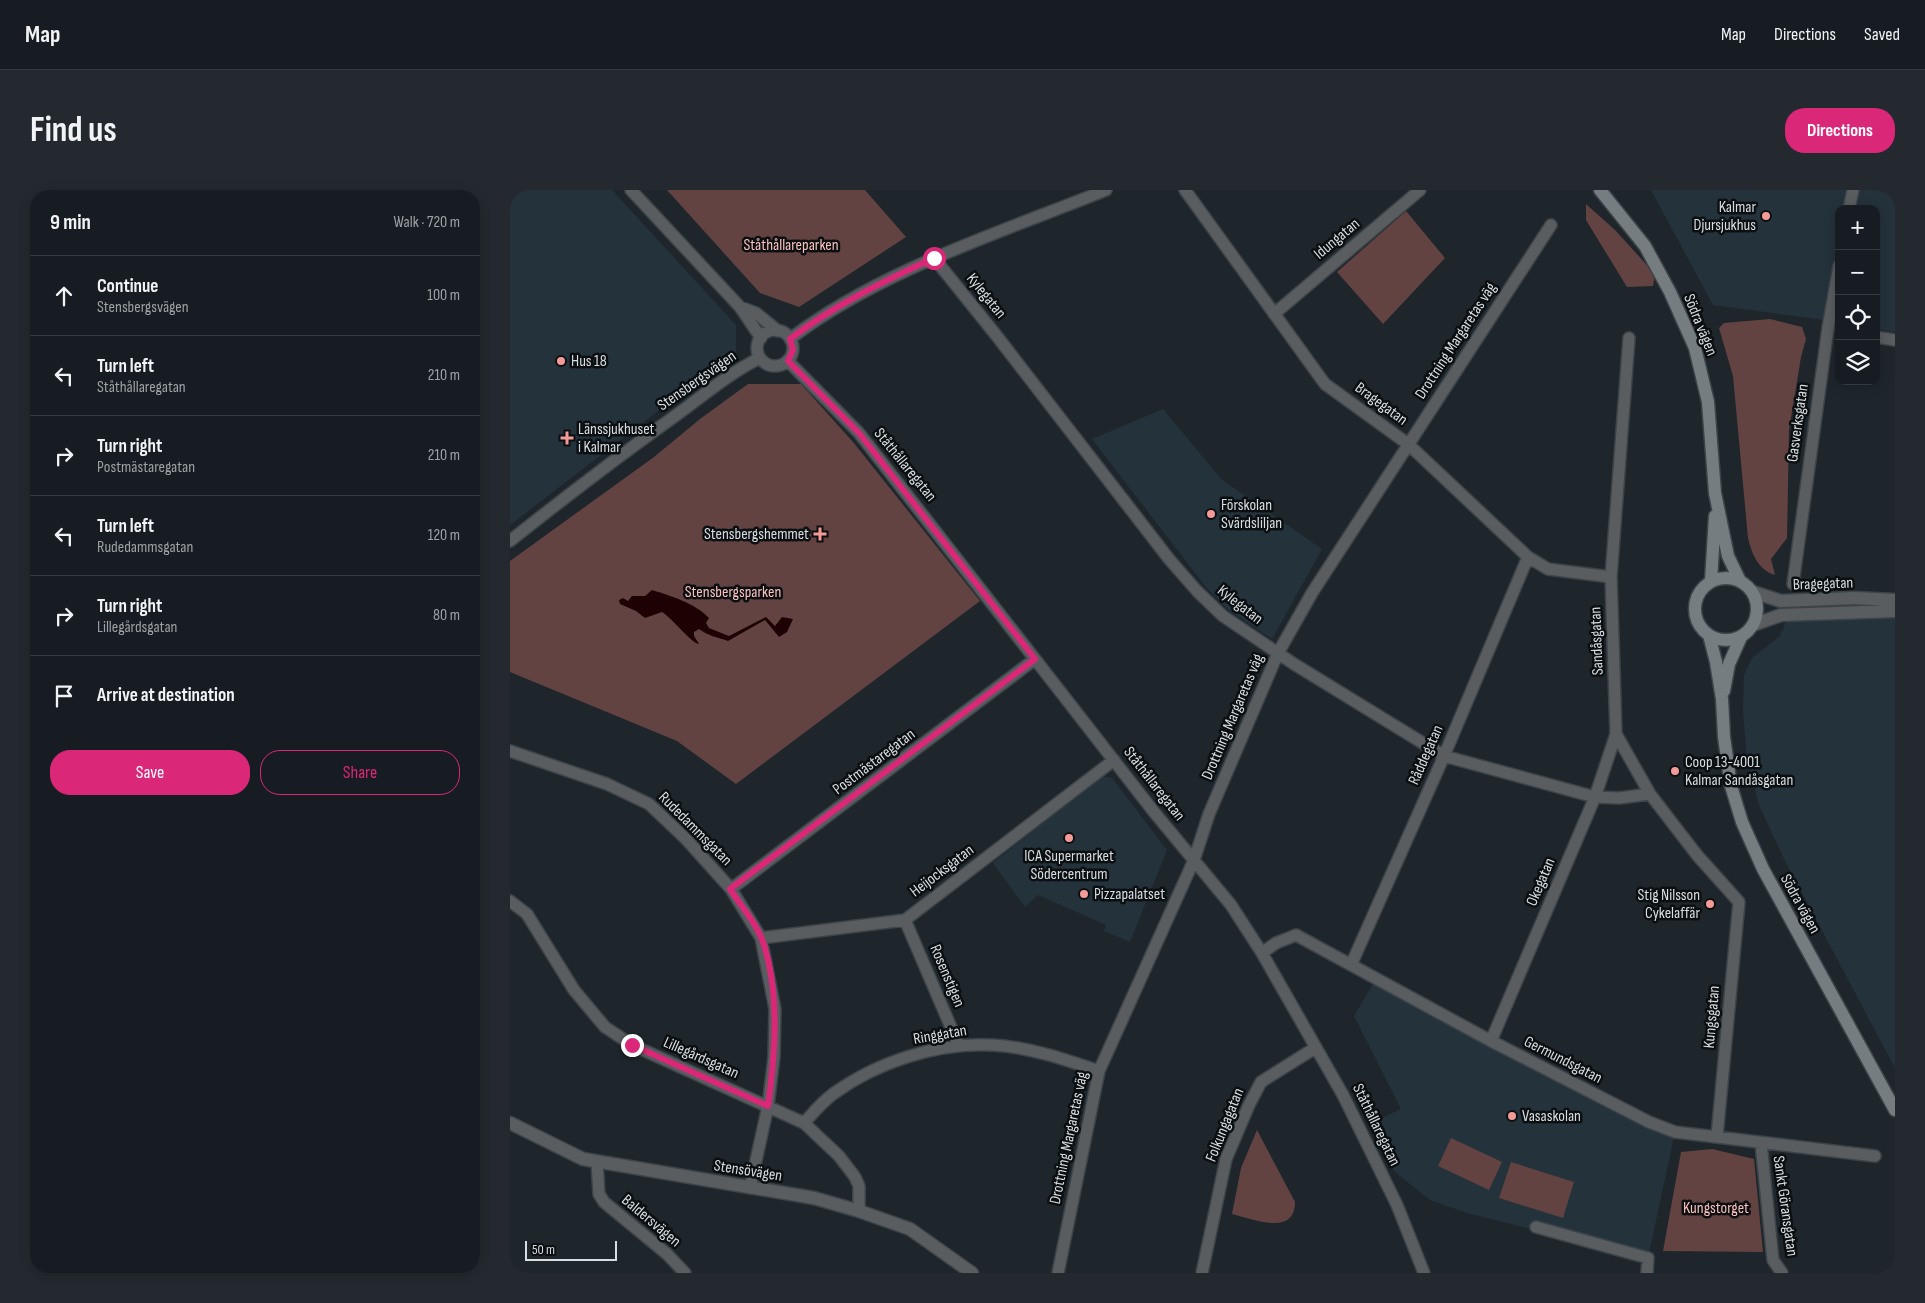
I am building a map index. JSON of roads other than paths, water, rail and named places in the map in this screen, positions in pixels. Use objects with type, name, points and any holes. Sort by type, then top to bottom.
[{"type":"main road","name":"Södra vägen","points":[[1600,190],[1645,246],[1670,292],[1695,348],[1708,402],[1715,493],[1714,558],[1711,581]]},
{"type":"main road","name":"Södra vägen","points":[[1715,493],[1728,556],[1740,581]]},
{"type":"main road","points":[[1723,578],[1740,581],[1753,592],[1758,608],[1753,625],[1741,637],[1725,640],[1709,635],[1697,622],[1695,605],[1701,590],[1711,581],[1723,578]]},
{"type":"main road","name":"Södra vägen","points":[[1709,635],[1722,698],[1727,759],[1742,822],[1763,869],[1895,1110]]},
{"type":"main road","name":"Södra vägen","points":[[1722,698],[1729,664],[1741,637]]},
{"type":"street","points":[[631,190],[740,306],[761,338]]},
{"type":"street","points":[[790,339],[844,304],[934,258],[1106,190]]},
{"type":"street","name":"Bragegatan","points":[[1185,190],[1325,384],[1408,444],[1528,558],[1548,569],[1611,577]]},
{"type":"street","name":"Idungatan","points":[[1274,314],[1420,190]]},
{"type":"street","points":[[1850,205],[1853,190]]},
{"type":"street","name":"Drottning Margaretas väg","points":[[1058,1273],[1099,1071],[1194,860],[1209,814],[1278,653],[1312,593],[1551,225]]},
{"type":"street","name":"Kylegatan","points":[[934,258],[1197,591],[1222,616],[1444,756],[1594,797],[1619,798],[1650,794]]},
{"type":"street","name":"Gasverksgatan","points":[[1793,584],[1833,329],[1836,295]]},
{"type":"street","points":[[740,306],[756,313],[790,339],[793,350],[788,361],[781,365],[773,366],[760,358],[758,348],[761,338],[768,332],[778,331]]},
{"type":"street","name":"Sandåsgatan","points":[[1629,338],[1611,577],[1616,734],[1650,794],[1697,855],[1739,902]]},
{"type":"street","points":[[1880,338],[1895,340]]},
{"type":"street","name":"Stensbergsvägen","points":[[510,541],[575,489],[702,395],[741,367],[760,358]]},
{"type":"street","name":"Ståthållaregatan","points":[[788,361],[859,433],[1114,760],[1231,905],[1262,953],[1343,1094],[1393,1197],[1424,1273]]},
{"type":"street","name":"Råddegatan","points":[[1351,965],[1444,756],[1528,558]]},
{"type":"street","name":"Bragegatan","points":[[1753,592],[1781,601],[1854,598],[1895,600]]},
{"type":"street","name":"Bragegatan","points":[[1753,625],[1781,615],[1895,611]]},
{"type":"street","name":"Postmästaregatan","points":[[730,889],[1035,659]]},
{"type":"street","name":"Okegatan","points":[[1491,1041],[1594,797],[1616,734]]},
{"type":"street","name":"Rudedammsgatan","points":[[510,751],[607,784],[649,804],[686,839],[730,889],[761,938],[775,1009],[774,1057],[768,1106],[750,1188]]},
{"type":"street","name":"Heijocksgatan","points":[[761,938],[905,920],[1114,760]]},
{"type":"street","name":"Lillegårdsgatan","points":[[510,901],[527,914],[574,990],[605,1027],[632,1045],[804,1123],[839,1156],[855,1177],[859,1186],[859,1211]]},
{"type":"street","name":"Kungsgatan","points":[[1718,1136],[1739,902]]},
{"type":"street","name":"Rosenstigen","points":[[905,920],[959,1046]]},
{"type":"street","name":"Germundsgatan","points":[[1262,953],[1296,935],[1491,1041],[1649,1122],[1675,1132],[1875,1156]]},
{"type":"street","name":"Ringgatan","points":[[804,1123],[834,1093],[878,1068],[923,1053],[959,1046],[992,1045],[1038,1052],[1099,1071]]},
{"type":"street","name":"Folkungagatan","points":[[1202,1273],[1226,1159],[1249,1105],[1261,1082],[1315,1048]]},
{"type":"street","name":"Stensövägen","points":[[510,1123],[584,1159],[814,1198],[859,1211],[910,1229],[972,1273]]},
{"type":"street","name":"Sankt Göransgatan","points":[[1761,1143],[1773,1260],[1782,1273]]},
{"type":"street","name":"Baldersvägen","points":[[597,1162],[599,1194],[604,1202],[667,1254],[685,1273]]},
{"type":"street","points":[[1536,1227],[1648,1258],[1647,1273]]},
{"type":"place","name":"Kalmar Djursjukhus","points":[[1766,216]]},
{"type":"place","name":"Hus 18","points":[[561,361]]},
{"type":"place","name":"Länssjukhuset i Kalmar","points":[[567,438]]},
{"type":"place","name":"Förskolan Svärdsliljan","points":[[1211,514]]},
{"type":"place","name":"Stensbergshemmet","points":[[820,534]]},
{"type":"place","name":"Coop 13-4001 Kalmar Sandåsgatan","points":[[1675,771]]},
{"type":"place","name":"ICA Supermarket Södercentrum","points":[[1069,838]]},
{"type":"place","name":"Pizzapalatset","points":[[1084,894]]},
{"type":"place","name":"Stig Nilsson Cykelaffär","points":[[1710,904]]},
{"type":"place","name":"Vasaskolan","points":[[1512,1116]]},
{"type":"park label","name":"Ståthållareparken","points":[[791,245]]},
{"type":"park label","name":"Stensbergsparken","points":[[733,592]]},
{"type":"park label","name":"Kungstorget","points":[[1716,1208]]}]
